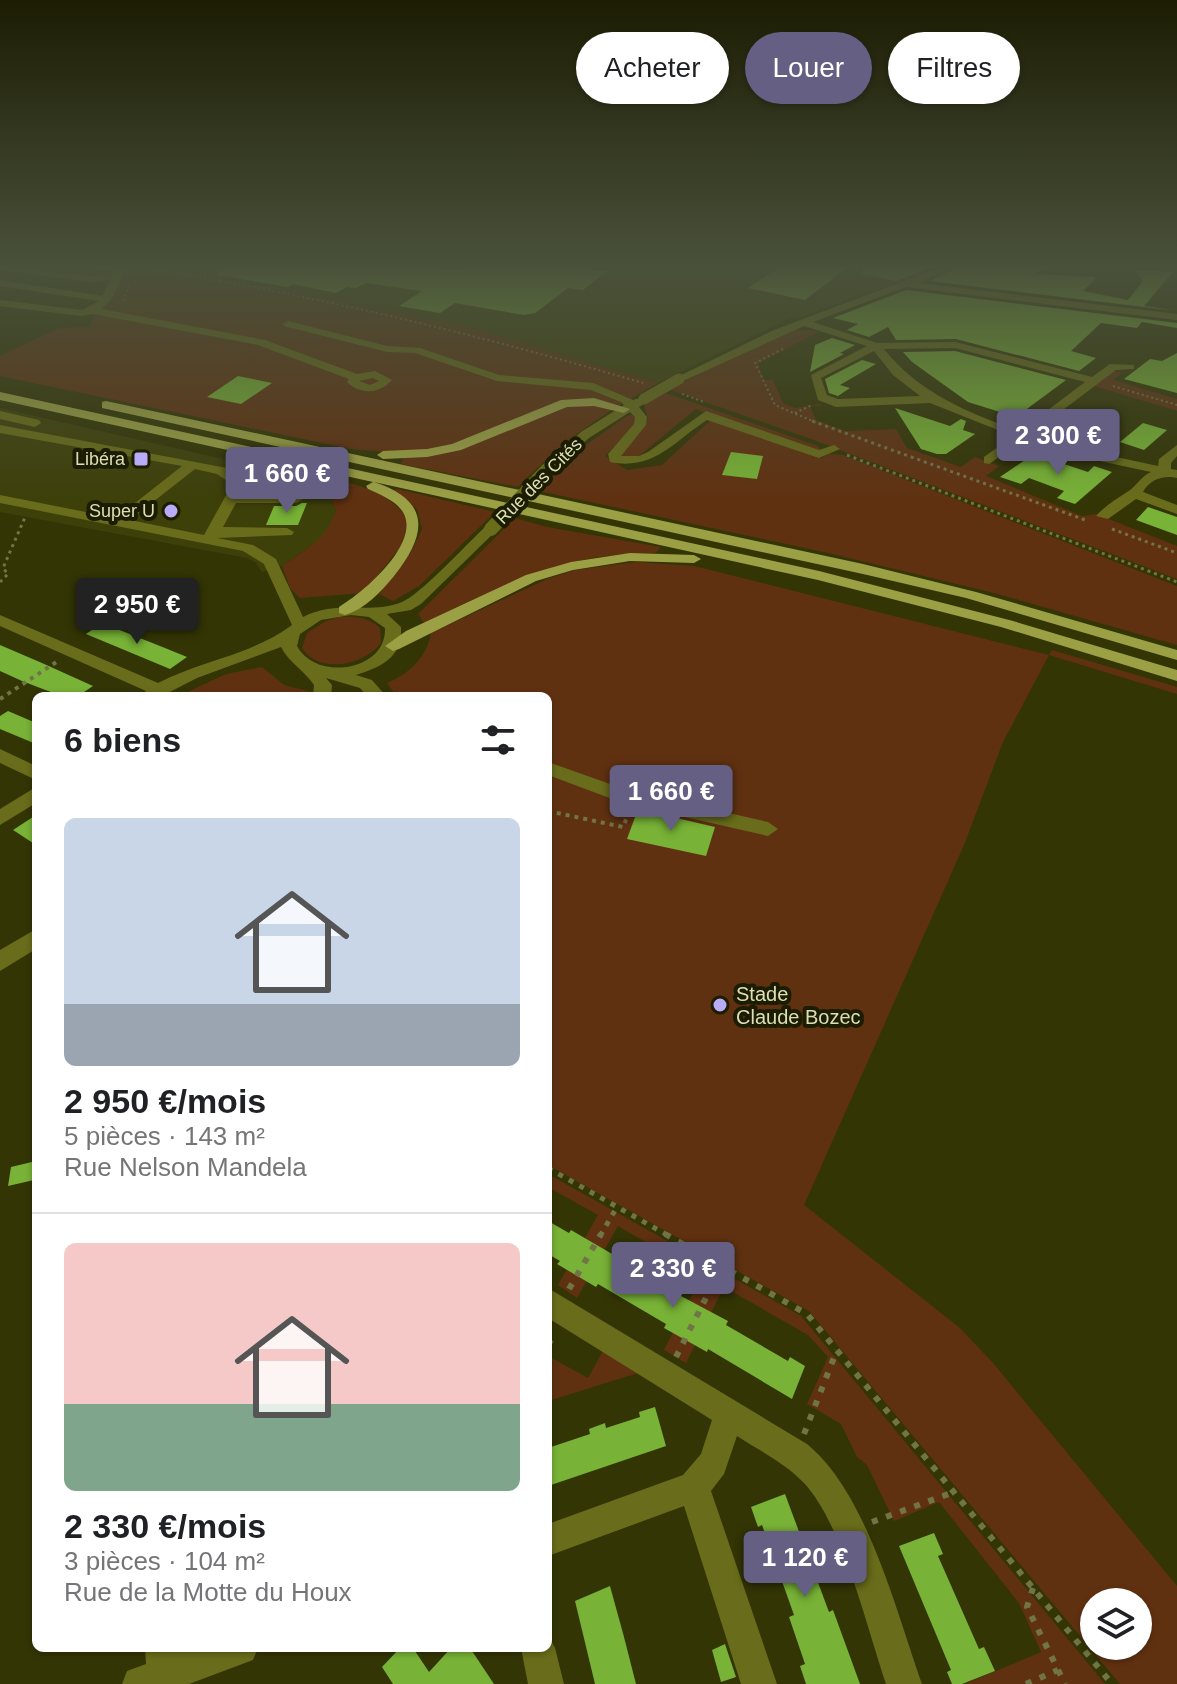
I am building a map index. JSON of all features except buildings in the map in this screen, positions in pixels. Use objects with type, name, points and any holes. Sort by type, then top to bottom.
[{"type":"main road","points":[[0,382],[863,569],[971,595],[1177,655]]},
{"type":"main road","points":[[0,396],[819,576],[1007,624],[1177,676]]},
{"type":"main road","points":[[297,446],[323,446],[386,455],[427,453],[468,443],[565,403],[633,404]]},
{"type":"main road","points":[[316,465],[390,493],[409,509],[415,522],[412,543],[370,596],[339,611]]},
{"type":"main road","points":[[393,646],[531,578],[588,562],[630,557],[674,558],[773,573],[819,576]]},
{"type":"street","points":[[268,345],[356,378]]},
{"type":"street","points":[[370,345],[416,350],[497,378],[593,387],[618,395],[633,404],[641,417],[640,425],[614,454],[615,459],[626,462],[647,460],[706,415],[819,454],[834,449]]},
{"type":"street","name":"Rue des Cités","points":[[393,627],[407,611],[405,607],[424,594],[574,444],[633,404],[748,345]]},
{"type":"street","points":[[872,345],[966,346],[1095,381]]},
{"type":"street","points":[[876,346],[897,373],[932,399],[1021,436],[1171,473]]},
{"type":"street","points":[[876,346],[815,377],[822,397],[836,403],[932,399]]},
{"type":"street","points":[[989,460],[1114,366],[1130,367]]},
{"type":"street","points":[[0,415],[41,426],[34,435]]},
{"type":"street","points":[[0,429],[193,464],[231,475],[237,488],[212,536]]},
{"type":"street","points":[[1171,473],[1164,462],[1177,449]]},
{"type":"street","points":[[118,523],[193,464]]},
{"type":"street","points":[[1136,494],[1137,488],[1148,477],[1171,473]]},
{"type":"street","points":[[1102,522],[1127,497],[1136,494],[1177,510]]},
{"type":"street","points":[[0,499],[118,523],[212,536],[261,554],[271,562],[279,588],[291,603],[297,630],[289,646],[292,657]]},
{"type":"street","points":[[231,499],[252,515],[287,532]]},
{"type":"street","points":[[212,536],[252,515],[296,499]]},
{"type":"street","points":[[291,603],[339,611],[370,612],[405,607]]},
{"type":"street","points":[[156,692],[194,672],[248,655],[339,611]]},
{"type":"street","points":[[335,673],[378,661],[393,646],[393,627],[384,618],[370,612]]},
{"type":"street","points":[[0,620],[152,692]]},
{"type":"street","points":[[248,655],[292,657],[312,670],[323,685],[322,692]]},
{"type":"street","points":[[312,670],[335,673],[372,690],[378,661]]},
{"type":"street","points":[[0,755],[32,772]]},
{"type":"street","points":[[552,769],[634,799],[768,829]]},
{"type":"street","points":[[0,818],[32,797]]},
{"type":"street","points":[[0,962],[32,941]]},
{"type":"street","points":[[553,1305],[796,1455],[825,1485],[847,1531],[904,1684]]},
{"type":"street","points":[[552,1539],[694,1487],[713,1463],[729,1415]]},
{"type":"street","points":[[694,1487],[759,1684]]},
{"type":"street","points":[[158,1673],[228,1652]]},
{"type":"street","points":[[539,1652],[546,1684]]},
{"type":"path","points":[[514,345],[650,385]]},
{"type":"path","points":[[791,345],[755,363],[775,405],[814,422],[1102,522],[1177,553]]},
{"type":"path","points":[[1095,381],[1177,405]]},
{"type":"path","points":[[673,392],[706,402]]},
{"type":"path","points":[[834,449],[1177,582]]},
{"type":"path","points":[[0,582],[8,574],[3,568],[8,551],[28,513],[36,506]]},
{"type":"path","points":[[0,699],[72,652]]},
{"type":"path","points":[[552,812],[623,827],[634,799]]},
{"type":"path","points":[[552,1170],[807,1314],[1112,1684]]},
{"type":"path","points":[[553,1305],[617,1207]]},
{"type":"path","points":[[666,1377],[722,1266]]},
{"type":"path","points":[[796,1455],[837,1350]]},
{"type":"path","points":[[847,1531],[954,1492]]},
{"type":"path","points":[[1033,1588],[1027,1607],[1065,1684]]},
{"type":"path","points":[[1026,1684],[1058,1670]]},
{"type":"shaded area","points":[[24,345],[527,345],[658,383],[584,429],[518,487],[401,464],[403,459],[400,453],[351,449],[0,376],[0,356]]},
{"type":"shaded area","points":[[527,345],[736,345],[658,383]]},
{"type":"shaded area","points":[[760,345],[794,345],[758,364],[764,380],[773,380],[783,403],[795,408],[820,404],[822,406],[810,406],[816,420],[845,431],[896,429],[907,448],[961,467],[975,457],[999,466],[986,476],[1082,516],[1096,514],[1177,546],[1177,579],[811,439],[671,390],[707,368]]},
{"type":"shaded area","points":[[1115,371],[1122,373],[1113,380],[1177,399],[1177,411],[1094,386]]},
{"type":"shaded area","points":[[666,393],[818,446],[822,451],[814,451],[696,409],[639,456],[625,459],[618,455],[648,419],[644,405]]},
{"type":"shaded area","points":[[0,408],[342,486],[330,496],[336,510],[331,526],[319,540],[282,566],[262,572],[255,562],[247,558],[0,512]]},
{"type":"shaded area","points":[[635,414],[636,424],[605,456],[627,470],[662,465],[712,419],[822,458],[829,454],[843,455],[1177,586],[1177,645],[994,593],[828,553],[539,491],[579,450],[628,415]]},
{"type":"shaded area","points":[[346,482],[381,495],[396,505],[408,520],[403,544],[363,593],[300,598],[290,588],[282,566],[315,542],[327,528],[336,510],[330,496]]},
{"type":"shaded area","points":[[393,490],[495,512],[419,586],[393,601],[379,594],[411,552],[422,529],[417,509]]},
{"type":"shaded area","points":[[515,518],[547,527],[661,547],[655,553],[590,558],[535,573],[424,623],[418,614]]},
{"type":"shaded area","points":[[636,562],[694,566],[1049,655],[1003,742],[964,845],[804,1205],[960,1328],[993,1363],[1177,1586],[1177,1684],[1120,1684],[1100,1660],[1152,1660],[1152,1588],[1080,1588],[1080,1636],[809,1311],[552,1167],[552,692],[394,692],[387,683],[416,664],[426,650],[431,633],[547,579],[575,570]]},
{"type":"shaded area","points":[[339,617],[361,618],[375,624],[380,628],[381,643],[364,657],[353,661],[342,664],[319,662],[302,648],[307,633]]},
{"type":"shaded area","points":[[1052,650],[1177,687],[1177,694],[1049,655]]},
{"type":"shaded area","points":[[262,667],[284,685],[312,692],[188,692],[226,674]]},
{"type":"shaded area","points":[[552,1176],[801,1316],[1080,1654],[1080,1660],[1085,1660],[1105,1684],[965,1684],[1041,1652],[1019,1603],[939,1502],[894,1521],[867,1465],[857,1457],[841,1424],[807,1404],[828,1357],[808,1335],[724,1287],[686,1363],[664,1350],[702,1275],[618,1226],[577,1298],[558,1285],[598,1215],[552,1189]]},
{"type":"shaded area","points":[[603,1351],[638,1373],[552,1400],[552,1358],[588,1378]]},
{"type":"place","name":"Libéra","points":[[141,459]]},
{"type":"place","name":"Super U","points":[[171,511]]},
{"type":"place","name":"Stade Claude Bozec","points":[[720,1005]]}]
